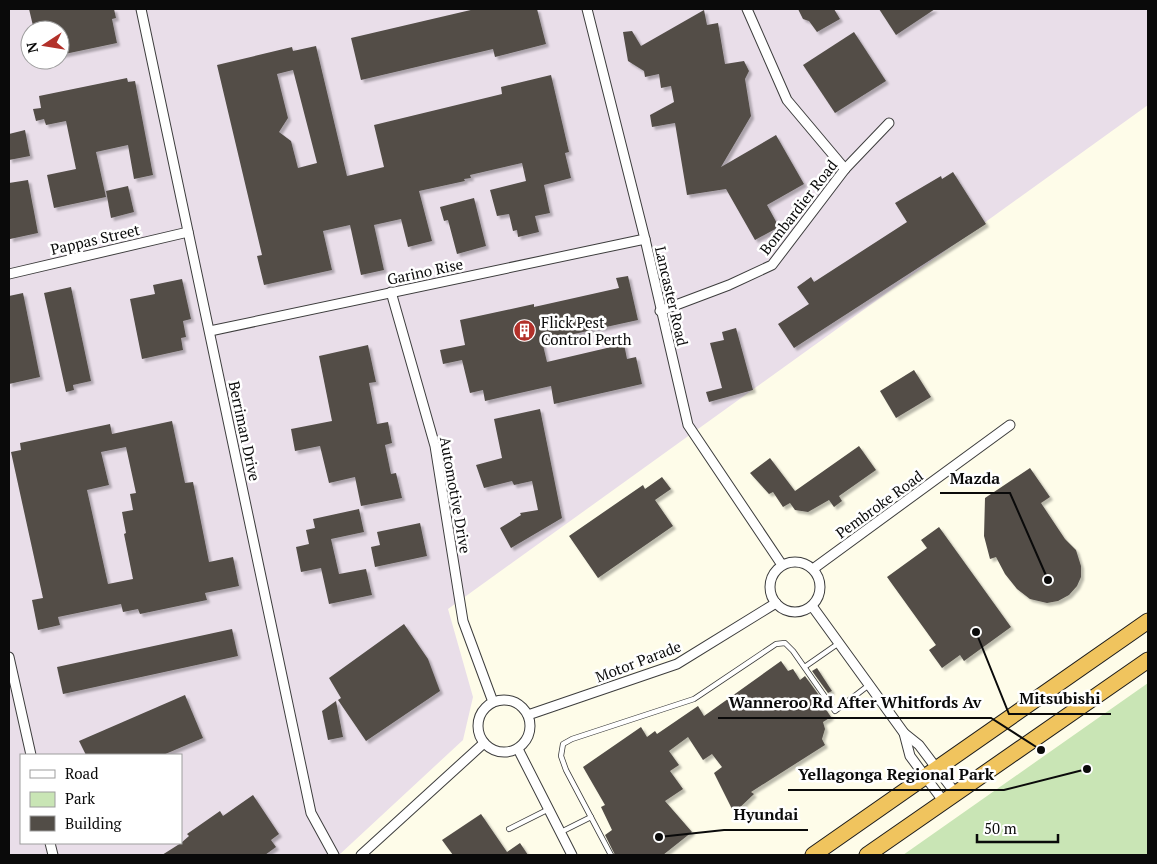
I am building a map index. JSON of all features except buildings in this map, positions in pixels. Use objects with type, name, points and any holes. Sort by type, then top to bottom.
[{"type":"highway","points":[[813,855],[1148,621]]},
{"type":"highway","points":[[867,855],[1148,660]]},
{"type":"street","name":"Berriman Drive","points":[[141,9],[311,813],[334,855]]},
{"type":"street","name":"Lancaster Road","points":[[587,9],[645,239],[660,311],[688,425],[782,566]]},
{"type":"street","points":[[747,9],[787,100],[845,169]]},
{"type":"street","name":"Bombardier Road","points":[[660,311],[729,285],[772,265],[845,169],[889,123]]},
{"type":"street","name":"Pappas Street","points":[[9,274],[188,232]]},
{"type":"street","name":"Garino Rise","points":[[210,331],[645,239]]},
{"type":"street","name":"Automotive Drive","points":[[391,292],[435,446],[463,621],[493,702]]},
{"type":"street","name":"Pembroke Road","points":[[813,569],[1010,425]]},
{"type":"street","points":[[798,562],[813,569],[820,584],[820,592],[812,606],[805,611],[789,612],[776,603],[771,596],[771,579],[782,566],[798,562]]},
{"type":"street","name":"Motor Parade","points":[[528,715],[676,664],[776,603]]},
{"type":"street","points":[[812,606],[904,733],[919,745],[932,773],[950,798]]},
{"type":"street","points":[[9,657],[30,754]]},
{"type":"street","points":[[504,699],[514,701],[522,706],[528,715],[531,724],[530,734],[518,749],[500,752],[484,743],[479,734],[480,715],[485,707],[493,702],[504,699]]},
{"type":"street","points":[[904,733],[909,755],[932,773],[950,798]]},
{"type":"street","points":[[361,855],[484,743]]},
{"type":"street","points":[[518,749],[572,855]]},
{"type":"lane","points":[[611,855],[561,756],[563,744],[572,738],[694,699],[776,644],[785,643],[806,666],[835,711],[869,685]]},
{"type":"lane","points":[[806,666],[839,643]]},
{"type":"lane","points":[[509,829],[549,809]]},
{"type":"lane","points":[[560,832],[591,817]]},
{"type":"shaded area","points":[[9,9],[1148,9],[1148,105],[448,609],[473,697],[463,740],[339,855],[9,855]]},
{"type":"green space","points":[[1148,683],[1148,855],[903,855]]},
{"type":"place","name":"Flick Pest Control Perth","points":[[525,331]]},
{"type":"place","name":"Mazda","points":[[1048,580]]},
{"type":"place","name":"Mitsubishi","points":[[976,632]]},
{"type":"place","name":"Wanneroo Rd After Whitfords Av","points":[[1041,750]]},
{"type":"place","name":"Yellagonga Regional Park","points":[[1087,769]]},
{"type":"place","name":"Hyundai","points":[[659,837]]}]
